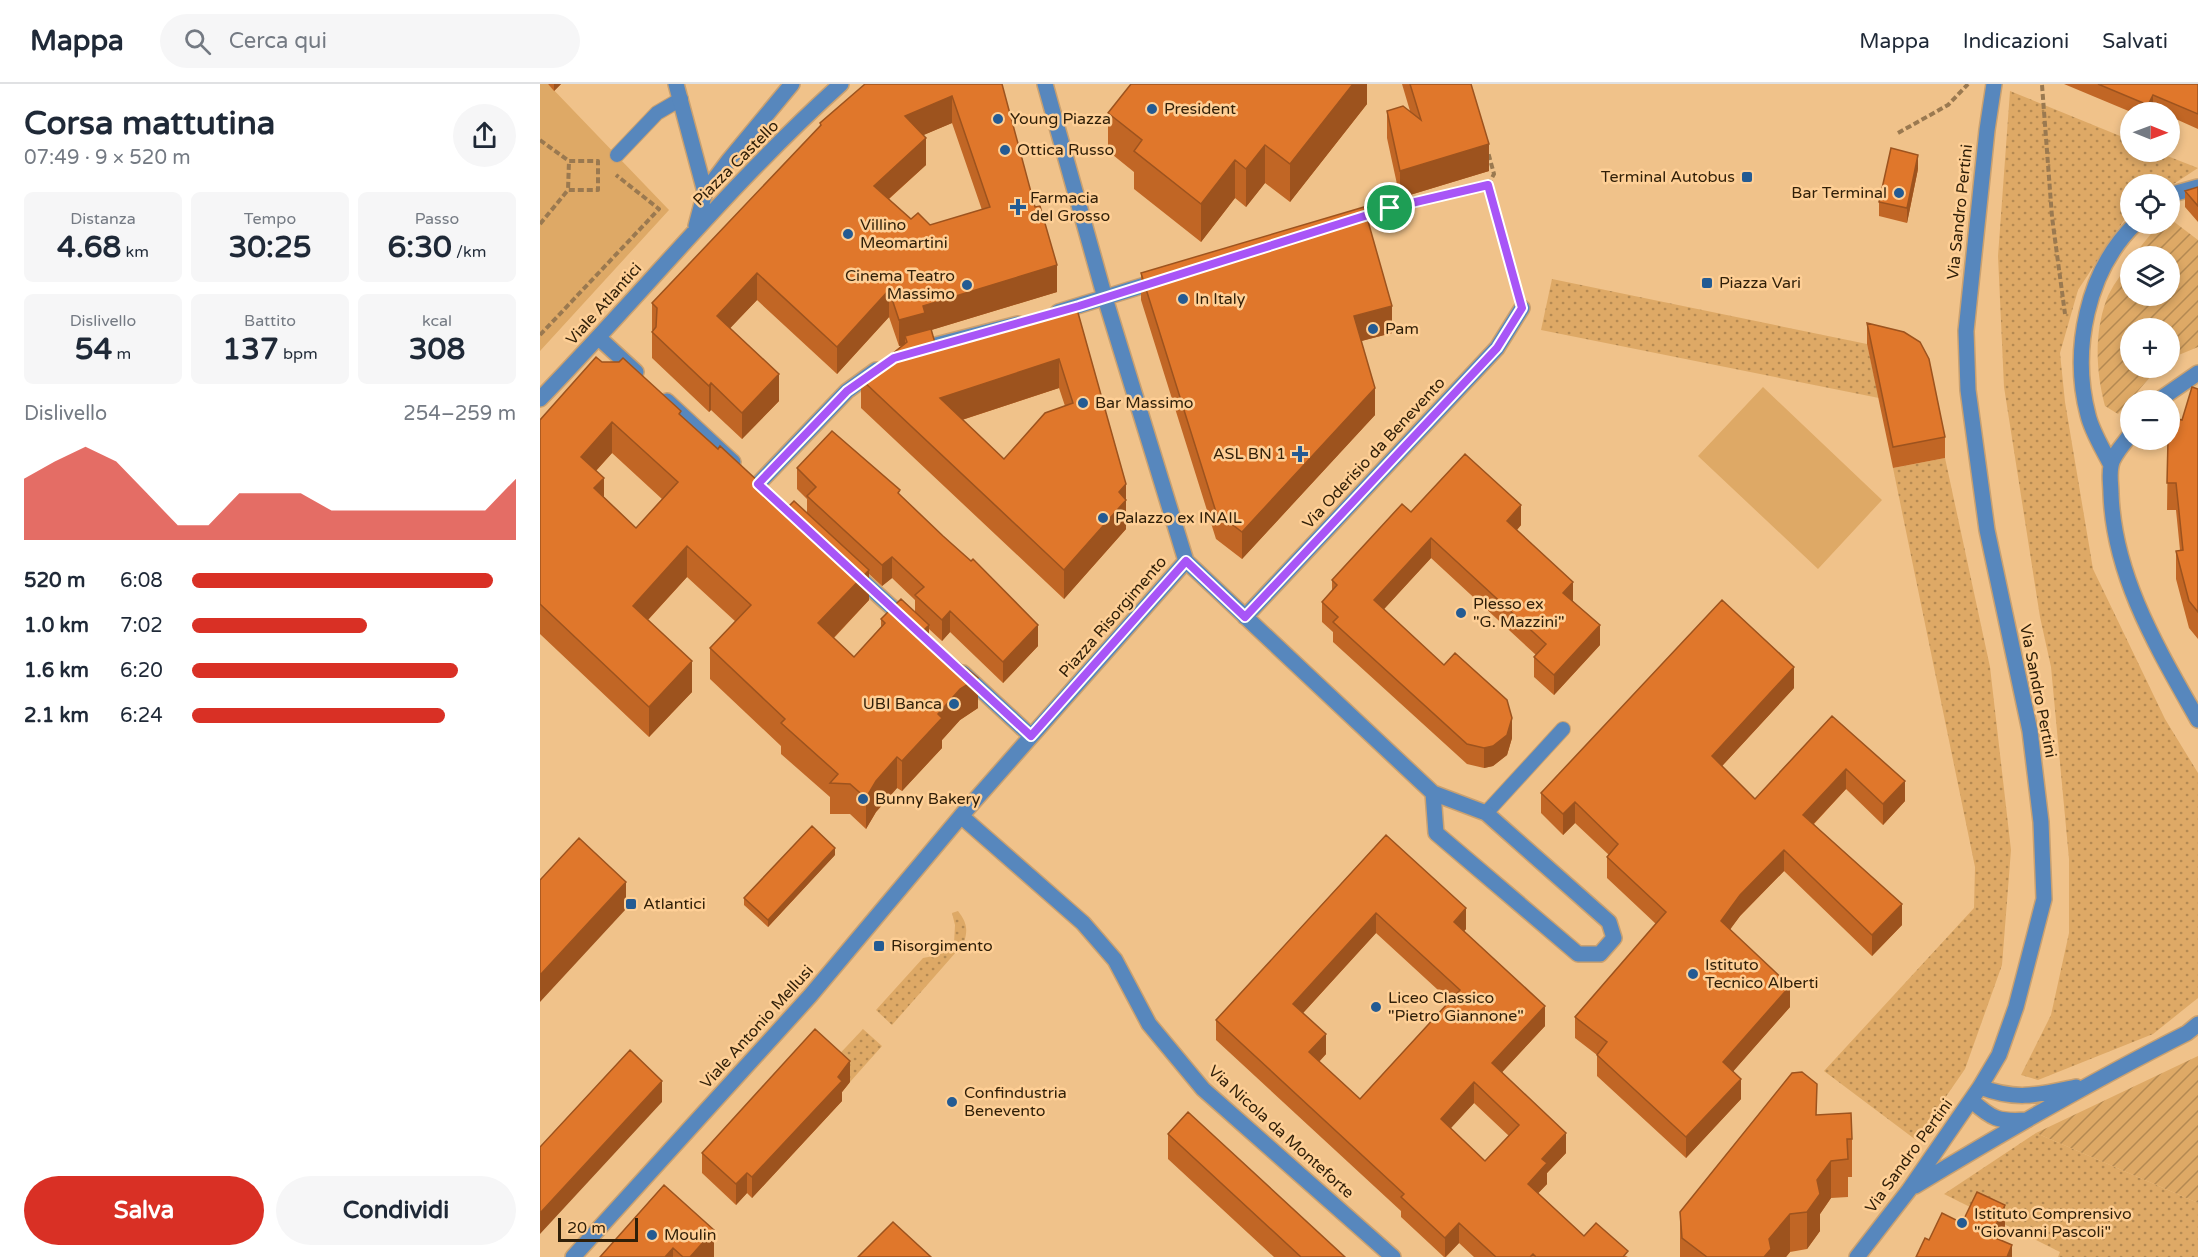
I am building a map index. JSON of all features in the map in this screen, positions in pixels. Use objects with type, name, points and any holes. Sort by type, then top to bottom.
[{"type":"street","name":"Piazza Castello","points":[[676,84],[705,192]]},
{"type":"street","name":"Piazza Castello","points":[[694,232],[705,192],[792,84]]},
{"type":"street","points":[[1045,84],[1105,298],[1186,561]]},
{"type":"street","name":"Via Sandro Pertini","points":[[1857,1257],[1909,1190],[1999,1055],[2016,1007],[2044,899],[2041,822],[2030,731],[1987,530],[1968,390],[1966,331],[1994,84]]},
{"type":"street","name":"Piazza Castello","points":[[694,232],[837,87]]},
{"type":"street","points":[[2180,192],[2198,187]]},
{"type":"street","points":[[1333,226],[1390,208]]},
{"type":"street","name":"Viale Atlantici","points":[[540,399],[599,338],[694,232]]},
{"type":"street","points":[[2124,234],[2095,285],[2083,328],[2081,367],[2088,416],[2110,465],[2112,509],[2119,555],[2127,580],[2159,652],[2198,720]]},
{"type":"street","points":[[916,351],[1034,320],[1173,276]]},
{"type":"street","name":"Via Oderisio da Benevento","points":[[1245,617],[1497,348],[1522,308]]},
{"type":"street","points":[[599,338],[754,481],[847,391],[894,358]]},
{"type":"street","points":[[2173,390],[2198,373]]},
{"type":"street","points":[[2110,465],[2120,450]]},
{"type":"street","name":"Piazza Risorgimento","points":[[961,816],[1186,561],[1433,793],[1486,813],[1609,922],[1614,938],[1600,954],[1578,954],[1436,833],[1433,793]]},
{"type":"street","points":[[844,564],[922,635]]},
{"type":"street","points":[[948,659],[1031,736]]},
{"type":"street","name":"Viale Antonio Mellusi","points":[[573,1257],[810,996],[961,816]]},
{"type":"street","name":"Via Nicola da Monteforte","points":[[961,816],[1083,923],[1115,960],[1149,1023],[1203,1089],[1393,1257]]},
{"type":"street","points":[[1909,1190],[2030,1120],[2085,1085],[2187,1033],[2198,1024]]},
{"type":"street","points":[[1975,1093],[2031,1097],[2085,1085]]},
{"type":"street","points":[[1975,1093],[1990,1117],[2007,1121],[2030,1120]]},
{"type":"lane","points":[[617,155],[657,113],[681,99]]},
{"type":"lane","points":[[1486,813],[1563,729]]},
{"type":"path","points":[[1898,133],[1948,105],[1968,84]]},
{"type":"path","points":[[2042,85],[2052,217],[2065,315]]},
{"type":"path","points":[[540,140],[569,161],[598,161],[659,209],[540,335]]},
{"type":"path","points":[[1485,141],[1494,174],[1488,185],[1522,308]]},
{"type":"path","points":[[540,224],[568,190],[569,161]]},
{"type":"path","points":[[568,190],[598,190],[598,161]]},
{"type":"path","points":[[1390,208],[1488,185]]},
{"type":"shaded area","points":[[540,84],[548,84],[669,210],[540,351]]},
{"type":"shaded area","points":[[2010,91],[2120,136],[2120,162],[2180,161],[2198,168],[2180,180],[2180,174],[2120,174],[2120,226],[2078,290],[2060,353],[2065,402],[2093,569],[2165,719],[2198,773],[2198,998],[2153,1034],[2038,1080],[2021,1075],[2051,1015],[2069,933],[2069,859],[2051,667],[2040,617],[2004,387],[1998,256]]},
{"type":"shaded area","points":[[2180,226],[2198,240],[2198,347],[2180,354],[2180,318],[2120,318],[2120,378],[2149,378],[2139,390],[2120,390],[2120,412],[2118,414],[2105,406],[2098,367],[2098,340],[2102,314],[2111,291],[2120,277],[2120,306],[2180,306],[2180,246],[2141,246],[2151,234],[2180,234]]},
{"type":"shaded area","points":[[1552,279],[1867,344],[1879,398],[1541,330]]},
{"type":"shaded area","points":[[1763,387],[1882,500],[1818,569],[1698,456]]},
{"type":"shaded area","points":[[1945,458],[1990,667],[2011,850],[2002,965],[1965,1069],[1916,1140],[1824,1071],[1974,908],[1975,867],[1893,468]]},
{"type":"shaded area","points":[[958,911],[966,926],[964,943],[892,1025],[876,1010],[923,958],[939,955],[954,943],[955,925],[952,913]]},
{"type":"shaded area","points":[[863,1029],[882,1046],[850,1082],[830,1064]]},
{"type":"shaded area","points":[[2198,1056],[2198,1203],[2036,1133]]},
{"type":"shaded area","points":[[2036,1133],[2198,1203],[2198,1257],[2058,1257],[2060,1252],[1944,1194]]},
{"type":"building","points":[[865,84],[1002,84],[1035,207],[1040,206],[1057,265],[923,306],[925,313],[899,320],[889,290],[837,347],[757,273],[717,316],[779,374],[742,413],[711,383],[709,386],[652,332],[656,327],[657,308],[652,303],[821,125],[820,123]],"holes":[[[952,96],[990,207],[930,225],[918,213],[911,219],[874,186],[926,138],[905,116]]]},
{"type":"building","points":[[1131,84],[1353,84],[1290,164],[1265,145],[1246,169],[1235,160],[1201,204],[1134,151],[1142,140],[1108,113]]},
{"type":"building","points":[[1410,84],[1471,84],[1489,144],[1400,171],[1387,111],[1403,106],[1421,120]]},
{"type":"building","points":[[2098,84],[2198,84],[2198,114],[2180,106],[2180,102],[2170,102],[2153,95],[2150,102],[2141,102]]},
{"type":"building","name":"Bar Terminal","points":[[1891,148],[1918,155],[1907,208],[1879,202]]},
{"type":"building","points":[[2198,187],[2198,206],[2185,191]]},
{"type":"building","points":[[1364,207],[1392,306],[1354,316],[1375,388],[1242,532],[1216,512],[1141,273]]},
{"type":"building","points":[[1075,302],[1126,484],[1119,492],[1126,500],[1064,570],[861,379],[907,342],[905,336],[931,329],[935,343],[956,337],[957,341],[1001,329],[1000,324]],"holes":[[[1059,359],[1073,403],[1045,413],[1004,459],[940,398]]]},
{"type":"building","points":[[1867,323],[1904,332],[1920,342],[1929,359],[1945,437],[1893,447]]},
{"type":"building","points":[[596,357],[602,362],[619,362],[623,358],[681,411],[679,414],[718,449],[720,446],[787,508],[794,501],[869,570],[818,623],[854,657],[885,623],[881,619],[901,599],[929,625],[922,632],[978,678],[960,689],[938,714],[942,718],[902,761],[897,757],[876,781],[866,798],[850,784],[830,783],[838,774],[781,723],[785,719],[710,648],[751,605],[687,546],[633,606],[692,661],[649,707],[540,604],[540,420]],"holes":[[[612,422],[678,482],[636,528],[594,488],[604,478],[581,457]]]},
{"type":"building","points":[[2192,387],[2198,389],[2198,612],[2189,601],[2176,551],[2183,550],[2176,483],[2167,483],[2168,450],[2180,450],[2180,420],[2182,420]]},
{"type":"building","points":[[832,431],[900,490],[898,493],[971,561],[973,559],[1038,625],[1003,662],[950,611],[942,620],[915,595],[924,587],[892,557],[882,565],[807,496],[816,487],[797,468]]},
{"type":"building","points":[[1465,454],[1521,505],[1507,521],[1573,582],[1563,593],[1600,625],[1554,675],[1534,657],[1546,644],[1431,538],[1374,600],[1444,665],[1455,653],[1507,700],[1512,718],[1507,735],[1493,746],[1484,748],[1467,744],[1333,622],[1338,617],[1322,602],[1337,585],[1332,580],[1402,504],[1411,512]]},
{"type":"building","points":[[1722,600],[1794,667],[1712,756],[1755,799],[1832,716],[1905,781],[1883,804],[1846,769],[1803,815],[1902,904],[1872,935],[1784,850],[1740,895],[1721,921],[1790,986],[1723,1062],[1741,1079],[1686,1137],[1597,1055],[1607,1042],[1575,1017],[1666,912],[1607,857],[1618,844],[1575,802],[1563,814],[1541,793]]},
{"type":"building","points":[[812,826],[835,848],[768,920],[744,898]]},
{"type":"building","name":"Liceo Classico \"Pietro Giannone\"","points":[[1386,835],[1466,908],[1454,922],[1545,1006],[1492,1063],[1566,1133],[1542,1159],[1547,1163],[1528,1184],[1584,1236],[1596,1223],[1628,1251],[1623,1257],[1536,1257],[1533,1254],[1530,1257],[1496,1257],[1459,1223],[1445,1238],[1401,1197],[1404,1194],[1216,1020]],"holes":[[[1376,913],[1460,990],[1360,1099],[1309,1052],[1326,1034],[1293,1004]],[[1474,1082],[1519,1125],[1485,1161],[1441,1119]]]},
{"type":"building","points":[[579,838],[626,882],[540,975],[540,880]]},
{"type":"building","points":[[815,1029],[850,1061],[838,1077],[842,1081],[752,1177],[747,1173],[736,1184],[702,1153]]},
{"type":"building","points":[[630,1050],[662,1081],[540,1213],[540,1147]]},
{"type":"building","points":[[1802,1072],[1817,1084],[1816,1115],[1851,1113],[1852,1139],[1847,1139],[1848,1159],[1831,1161],[1817,1180],[1820,1194],[1807,1212],[1790,1214],[1769,1239],[1771,1249],[1764,1257],[1707,1257],[1682,1238],[1680,1212],[1792,1073]]},
{"type":"building","points":[[1188,1112],[1345,1257],[1301,1257],[1168,1134]]},
{"type":"building","points":[[664,1185],[714,1230],[690,1257],[683,1257],[673,1248],[665,1257],[600,1257]]},
{"type":"building","points":[[1977,1192],[2005,1205],[1991,1236],[2012,1245],[2007,1257],[1916,1257],[1925,1238],[1929,1240],[1942,1213],[1962,1223]]},
{"type":"building","points":[[893,1222],[931,1257],[858,1257]]},
{"type":"place","name":"President","points":[[1152,109]]},
{"type":"place","name":"Young Piazza","points":[[998,119]]},
{"type":"place","name":"Ottica Russo","points":[[1005,150]]},
{"type":"place","name":"Terminal Autobus","points":[[1747,177]]},
{"type":"place","name":"Bar Terminal","points":[[1899,193]]},
{"type":"place","name":"Farmacia del Grosso","points":[[1018,207]]},
{"type":"place","name":"Villino Meomartini","points":[[848,234]]},
{"type":"place","name":"Piazza Vari","points":[[1707,283]]},
{"type":"place","name":"Cinema Teatro Massimo","points":[[967,285]]},
{"type":"place","name":"In Italy","points":[[1183,299]]},
{"type":"place","name":"Pam","points":[[1373,329]]},
{"type":"place","name":"Bar Massimo","points":[[1083,403]]},
{"type":"place","name":"ASL BN 1","points":[[1300,454]]},
{"type":"place","name":"Palazzo ex INAIL","points":[[1103,518]]},
{"type":"place","name":"Plesso ex \"G. Mazzini\"","points":[[1461,613]]},
{"type":"place","name":"UBI Banca","points":[[954,704]]},
{"type":"place","name":"Bunny Bakery","points":[[863,799]]},
{"type":"place","name":"Atlantici","points":[[631,904]]},
{"type":"place","name":"Risorgimento","points":[[879,946]]},
{"type":"place","name":"Istituto Tecnico Alberti","points":[[1693,974]]},
{"type":"place","name":"Liceo Classico \"Pietro Giannone\"","points":[[1376,1007]]},
{"type":"place","name":"Confindustria Benevento","points":[[952,1102]]},
{"type":"place","name":"Istituto Comprensivo \"Giovanni Pascoli\"","points":[[1962,1223]]},
{"type":"place","name":"Moulin","points":[[652,1235]]},
{"type":"route","points":[[1488,185],[1522,308],[1497,348],[1245,617],[1186,561],[1031,736],[758,484],[847,391],[894,358],[1079,306],[1390,208],[1488,185]]}]
